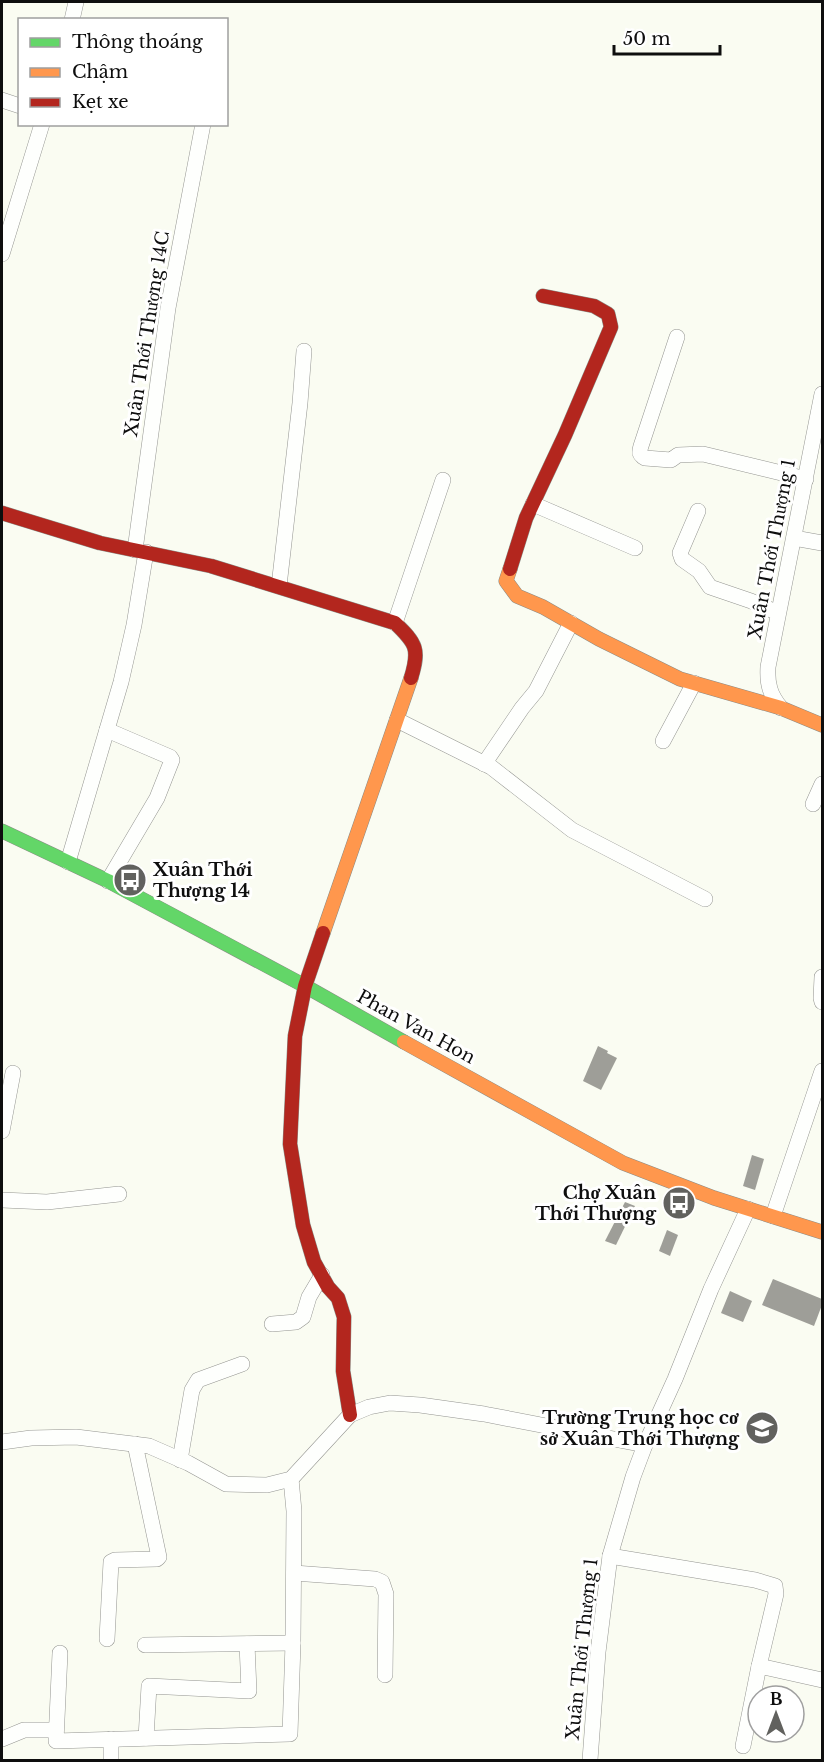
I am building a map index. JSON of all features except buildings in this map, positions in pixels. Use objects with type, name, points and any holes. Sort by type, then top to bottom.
[{"type":"street","points":[[72,18],[76,2]]},
{"type":"street","points":[[2,100],[18,105]]},
{"type":"street","points":[[2,254],[41,126]]},
{"type":"street","name":"Xuân Thới Thượng 14C","points":[[68,862],[121,682],[132,635],[168,308],[203,126]]},
{"type":"street","points":[[543,296],[594,306],[608,314],[611,327],[565,435],[526,518],[506,581],[517,596],[680,679],[781,708],[822,725]]},
{"type":"street","points":[[677,337],[641,446],[642,456],[671,460],[678,455],[703,454],[806,479]]},
{"type":"street","points":[[279,586],[304,351]]},
{"type":"street","name":"Xuân Thới Thượng 1","points":[[781,708],[771,696],[767,677],[822,394]]},
{"type":"street","points":[[394,623],[443,480]]},
{"type":"street","points":[[533,504],[635,549]]},
{"type":"street","points":[[698,512],[680,553],[682,559],[699,571],[710,587],[778,613]]},
{"type":"street","points":[[2,513],[100,543],[211,566],[279,586],[394,623],[411,638],[414,644],[415,664],[305,986],[295,1036],[290,1143],[303,1225],[314,1262],[328,1287],[338,1298],[344,1317],[343,1371],[350,1415]]},
{"type":"street","points":[[794,538],[822,543]]},
{"type":"street","points":[[484,764],[536,691],[571,623]]},
{"type":"street","points":[[663,741],[694,683]]},
{"type":"street","points":[[397,720],[491,767],[572,830],[705,899]]},
{"type":"street","points":[[107,730],[170,756],[172,760],[157,798],[108,881]]},
{"type":"street","points":[[813,804],[822,784]]},
{"type":"street","name":"Phan Van Hon","points":[[2,831],[108,881],[305,986],[623,1162],[670,1182],[822,1232]]},
{"type":"street","points":[[822,977],[822,1002]]},
{"type":"street","points":[[773,1216],[822,1071]]},
{"type":"street","points":[[2,1131],[13,1073]]},
{"type":"street","points":[[2,1200],[47,1202],[119,1194]]},
{"type":"street","name":"Xuân Thới Thượng 1","points":[[590,1761],[598,1652],[610,1556],[645,1445],[675,1379],[711,1289],[748,1209]]},
{"type":"street","points":[[272,1324],[296,1322],[303,1317],[309,1297],[322,1275]]},
{"type":"street","points":[[180,1460],[192,1390],[198,1380],[242,1364]]},
{"type":"street","points":[[2,1442],[55,1436],[148,1446],[226,1484],[267,1485],[291,1479],[350,1415],[369,1407],[390,1403],[484,1414],[645,1445]]},
{"type":"street","points":[[107,1639],[111,1562],[159,1557],[135,1444]]},
{"type":"street","points":[[60,1653],[56,1741],[290,1734],[294,1573],[294,1510],[291,1479]]},
{"type":"street","points":[[610,1556],[756,1580],[775,1586],[776,1594],[743,1746]]},
{"type":"street","points":[[294,1573],[375,1579],[382,1582],[386,1594],[385,1675]]},
{"type":"street","points":[[145,1645],[293,1643]]},
{"type":"street","points":[[146,1738],[148,1686],[249,1691],[247,1644]]},
{"type":"street","points":[[759,1666],[822,1680]]},
{"type":"street","points":[[2,1739],[24,1730],[56,1730]]},
{"type":"street","points":[[111,1738],[111,1761]]},
{"type":"traffic: fast","points":[[2,831],[108,881],[305,986],[404,1042]]},
{"type":"traffic: slow","points":[[510,569],[506,581],[517,596],[543,607],[599,639],[680,679],[781,708],[822,725]]},
{"type":"traffic: slow","points":[[323,933],[411,678]]},
{"type":"traffic: slow","points":[[404,1042],[623,1163],[714,1198],[822,1232]]},
{"type":"traffic: jam","points":[[510,569],[526,518],[565,435],[611,327],[608,314],[594,306],[543,296]]},
{"type":"traffic: jam","points":[[2,513],[100,543],[211,566],[395,623],[408,636],[414,647],[415,660],[411,678]]},
{"type":"traffic: jam","points":[[323,933],[305,986],[295,1036],[290,1144],[303,1225],[314,1262],[328,1287],[338,1298],[344,1317],[343,1371],[350,1415]]},
{"type":"place","name":"Xuân Thới Thượng 14","points":[[130,880]]},
{"type":"place","name":"Chợ Xuân Thới Thượng","points":[[679,1203]]},
{"type":"place","name":"Trường Trung học cơ sở Xuân Thới Thượng","points":[[762,1428]]}]
